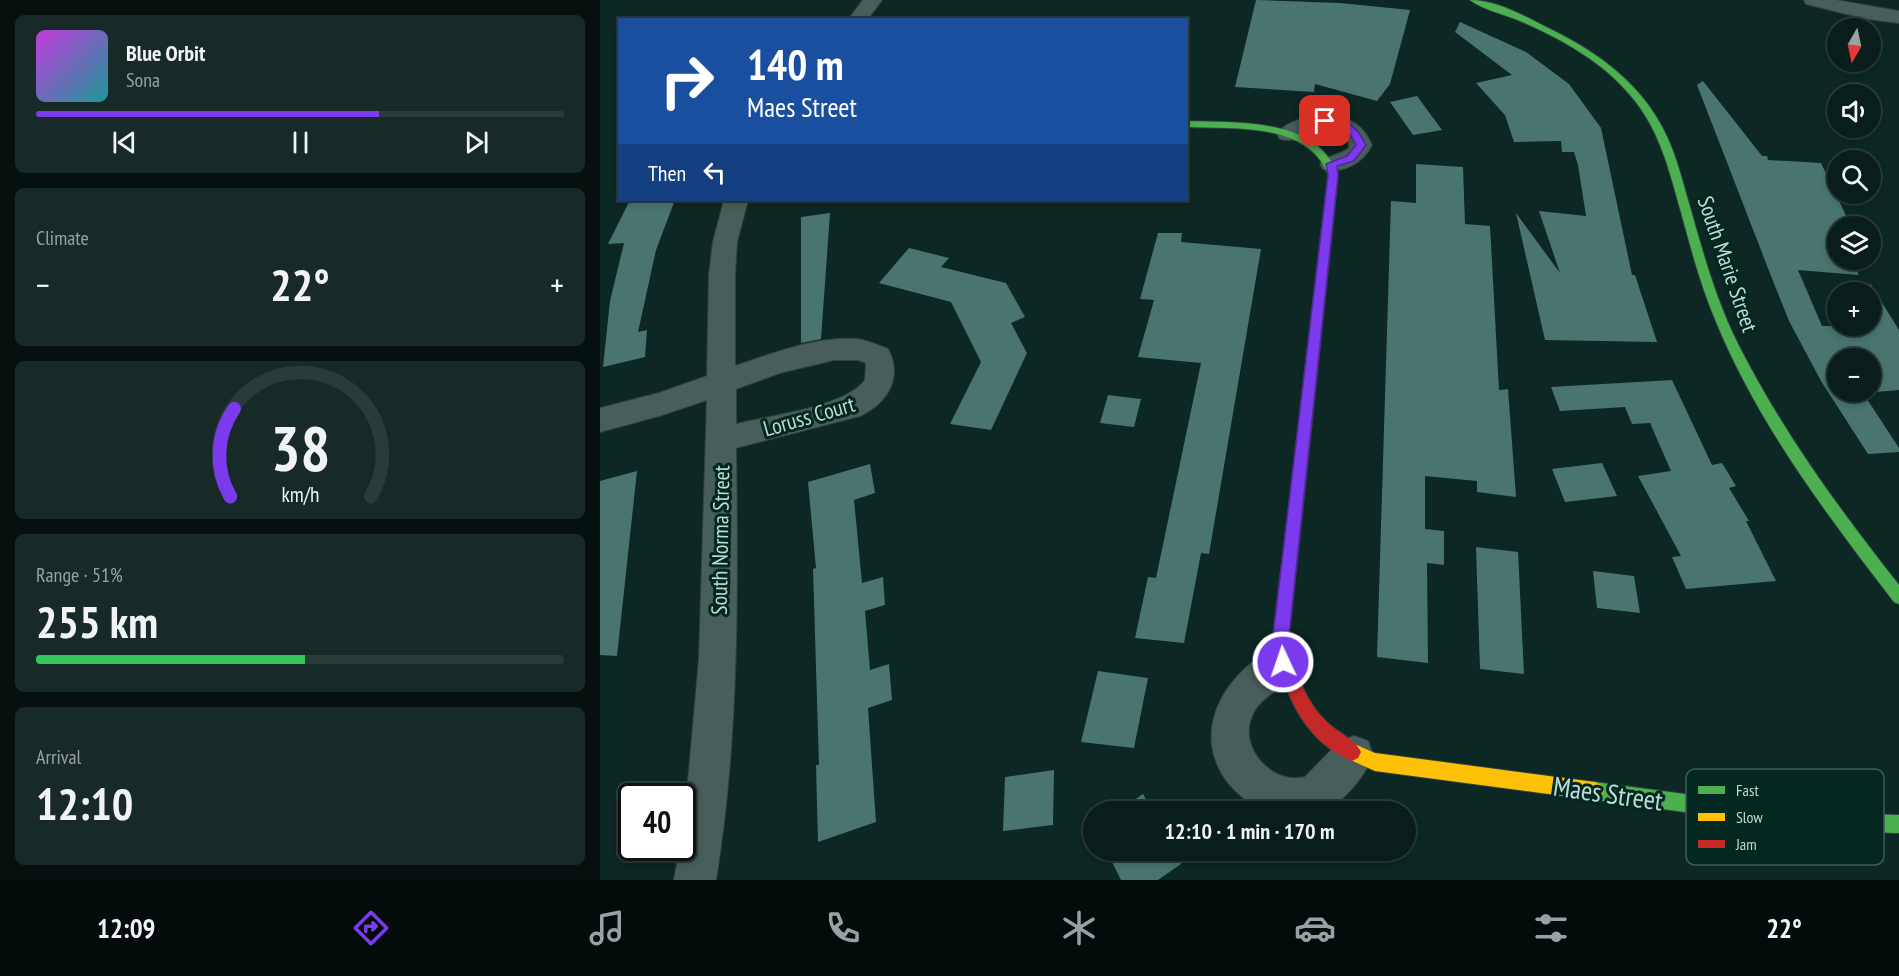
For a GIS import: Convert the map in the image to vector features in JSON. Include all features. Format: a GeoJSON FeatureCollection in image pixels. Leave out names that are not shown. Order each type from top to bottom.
{"type":"FeatureCollection","features":[{"type":"Feature","properties":{"kind":"street"},"geometry":{"type":"LineString","coordinates":[[859,18],[873,0]]}},
{"type":"Feature","properties":{"kind":"street","name":"South Marie Street"},"geometry":{"type":"LineString","coordinates":[[1474,0],[1515,14],[1568,39],[1622,80],[1644,105],[1666,144],[1709,286],[1729,337],[1755,390],[1792,453],[1841,524],[1899,597]]}},
{"type":"Feature","properties":{"kind":"street"},"geometry":{"type":"LineString","coordinates":[[1813,0],[1867,13],[1899,17]]}},
{"type":"Feature","properties":{"kind":"street"},"geometry":{"type":"LineString","coordinates":[[1188,124],[1288,134],[1317,147],[1326,154],[1331,164],[1350,159],[1359,151],[1361,145],[1354,130],[1341,123],[1325,121],[1307,123],[1288,134]]}},
{"type":"Feature","properties":{"kind":"street","name":"Maes Street"},"geometry":{"type":"LineString","coordinates":[[1331,164],[1333,175],[1281,636],[1283,662],[1300,703],[1312,722],[1341,747],[1354,755],[1375,762],[1686,803]]}},
{"type":"Feature","properties":{"kind":"street","name":"South Norma Street"},"geometry":{"type":"LineString","coordinates":[[695,880],[702,842],[713,746],[722,552],[722,274],[726,233],[736,201]]}},
{"type":"Feature","properties":{"kind":"street","name":"Loruss Court"},"geometry":{"type":"LineString","coordinates":[[721,382],[768,365],[839,348],[853,347],[871,351],[878,356],[882,367],[877,388],[856,405],[829,414],[721,440]]}},
{"type":"Feature","properties":{"kind":"street"},"geometry":{"type":"LineString","coordinates":[[600,420],[668,402],[721,382]]}},
{"type":"Feature","properties":{"kind":"street"},"geometry":{"type":"LineString","coordinates":[[1283,662],[1255,682],[1235,711],[1231,734],[1234,755],[1250,777],[1267,791],[1290,798],[1309,796],[1326,785],[1354,755]]}},
{"type":"Feature","properties":{"kind":"street","name":"Maes Street"},"geometry":{"type":"LineString","coordinates":[[1884,824],[1899,824]]}},
{"type":"Feature","properties":{"kind":"building"},"geometry":{"type":"Polygon","coordinates":[[[1256,0],[1340,3],[1410,10],[1390,84],[1377,101],[1315,84],[1314,92],[1235,87],[1256,0]]]}},
{"type":"Feature","properties":{"kind":"building"},"geometry":{"type":"Polygon","coordinates":[[[1460,22],[1526,52],[1569,84],[1601,128],[1632,275],[1635,275],[1657,342],[1545,340],[1516,213],[1560,273],[1539,211],[1586,216],[1578,165],[1574,152],[1562,152],[1561,141],[1514,142],[1505,115],[1476,83],[1512,75],[1455,32],[1460,22]]]}},
{"type":"Feature","properties":{"kind":"building"},"geometry":{"type":"Polygon","coordinates":[[[1703,81],[1762,156],[1767,156],[1768,160],[1821,163],[1827,176],[1827,204],[1841,204],[1846,216],[1827,216],[1827,270],[1857,270],[1859,275],[1798,270],[1822,326],[1827,326],[1827,336],[1881,336],[1881,301],[1899,330],[1899,390],[1881,392],[1881,348],[1827,348],[1827,390],[1789,321],[1697,85],[1703,81]]]}},
{"type":"Feature","properties":{"kind":"building"},"geometry":{"type":"Polygon","coordinates":[[[1417,96],[1442,130],[1413,135],[1390,102],[1417,96]]]}},
{"type":"Feature","properties":{"kind":"building"},"geometry":{"type":"Polygon","coordinates":[[[1416,164],[1463,167],[1465,224],[1490,226],[1499,390],[1508,389],[1516,497],[1477,492],[1477,481],[1425,476],[1425,529],[1444,531],[1444,565],[1427,563],[1428,663],[1377,657],[1391,201],[1416,203],[1416,164]]]}},
{"type":"Feature","properties":{"kind":"building"},"geometry":{"type":"Polygon","coordinates":[[[630,201],[675,201],[656,250],[638,332],[647,330],[645,357],[603,367],[610,301],[624,243],[608,244],[630,201]]]}},
{"type":"Feature","properties":{"kind":"building"},"geometry":{"type":"Polygon","coordinates":[[[830,213],[821,339],[801,343],[801,217],[830,213]]]}},
{"type":"Feature","properties":{"kind":"building"},"geometry":{"type":"Polygon","coordinates":[[[1158,233],[1182,233],[1181,242],[1261,249],[1209,554],[1201,553],[1184,643],[1135,638],[1148,577],[1156,578],[1201,363],[1138,357],[1154,300],[1140,299],[1158,233]]]}},
{"type":"Feature","properties":{"kind":"building"},"geometry":{"type":"Polygon","coordinates":[[[909,248],[949,258],[941,267],[1006,283],[1025,317],[1011,323],[1027,353],[991,430],[950,424],[981,362],[951,302],[879,283],[909,248]]]}},
{"type":"Feature","properties":{"kind":"building"},"geometry":{"type":"Polygon","coordinates":[[[1672,380],[1712,465],[1722,463],[1736,486],[1729,488],[1749,521],[1746,521],[1776,581],[1686,589],[1672,557],[1681,556],[1638,476],[1671,471],[1650,423],[1632,424],[1625,407],[1560,411],[1551,387],[1672,380]]]}},
{"type":"Feature","properties":{"kind":"building"},"geometry":{"type":"Polygon","coordinates":[[[1108,395],[1141,399],[1134,427],[1100,423],[1108,395]]]}},
{"type":"Feature","properties":{"kind":"building"},"geometry":{"type":"Polygon","coordinates":[[[1835,402],[1869,402],[1899,448],[1899,452],[1868,454],[1835,402]]]}},
{"type":"Feature","properties":{"kind":"building"},"geometry":{"type":"Polygon","coordinates":[[[1602,463],[1617,496],[1565,502],[1552,469],[1602,463]]]}},
{"type":"Feature","properties":{"kind":"building"},"geometry":{"type":"Polygon","coordinates":[[[870,464],[875,493],[854,500],[862,583],[883,577],[885,605],[865,611],[870,670],[889,664],[892,700],[868,708],[876,822],[818,842],[816,765],[819,765],[813,569],[816,568],[808,482],[870,464]]]}},
{"type":"Feature","properties":{"kind":"building"},"geometry":{"type":"Polygon","coordinates":[[[637,471],[617,656],[600,655],[600,481],[637,471]]]}},
{"type":"Feature","properties":{"kind":"building"},"geometry":{"type":"Polygon","coordinates":[[[1476,547],[1518,552],[1524,674],[1480,669],[1476,547]]]}},
{"type":"Feature","properties":{"kind":"building"},"geometry":{"type":"Polygon","coordinates":[[[1593,571],[1634,576],[1640,613],[1597,608],[1593,571]]]}},
{"type":"Feature","properties":{"kind":"building"},"geometry":{"type":"Polygon","coordinates":[[[1098,671],[1148,678],[1134,748],[1081,742],[1098,671]]]}},
{"type":"Feature","properties":{"kind":"building"},"geometry":{"type":"Polygon","coordinates":[[[1054,770],[1053,825],[1003,831],[1005,777],[1054,770]]]}},
{"type":"Feature","properties":{"kind":"building"},"geometry":{"type":"Polygon","coordinates":[[[1143,794],[1147,801],[1133,801],[1143,794]]]}},
{"type":"Feature","properties":{"kind":"building"},"geometry":{"type":"Polygon","coordinates":[[[1112,861],[1180,861],[1181,864],[1158,880],[1121,880],[1112,861]]]}},
{"type":"Feature","properties":{"kind":"traffic: fast"},"geometry":{"type":"LineString","coordinates":[[1474,0],[1532,23],[1587,53],[1612,71],[1634,93],[1652,118],[1667,146],[1715,304],[1747,374],[1807,473],[1899,597]]}},
{"type":"Feature","properties":{"kind":"traffic: fast"},"geometry":{"type":"LineString","coordinates":[[1188,124],[1240,126],[1281,132],[1300,138],[1315,147],[1326,158],[1333,175],[1298,488]]}},
{"type":"Feature","properties":{"kind":"traffic: fast"},"geometry":{"type":"LineString","coordinates":[[1595,791],[1686,803]]}},
{"type":"Feature","properties":{"kind":"traffic: fast"},"geometry":{"type":"LineString","coordinates":[[1884,824],[1899,824]]}},
{"type":"Feature","properties":{"kind":"traffic: slow"},"geometry":{"type":"LineString","coordinates":[[1352,752],[1375,762],[1595,791]]}},
{"type":"Feature","properties":{"kind":"traffic: jam"},"geometry":{"type":"LineString","coordinates":[[1298,488],[1281,636],[1284,655],[1294,689],[1311,717],[1322,730],[1352,752]]}},
{"type":"Feature","properties":{"kind":"route"},"geometry":{"type":"LineString","coordinates":[[1283,662],[1281,636],[1333,175],[1331,164],[1350,159],[1359,151],[1361,145],[1354,130],[1341,123],[1325,121]]}}]}
